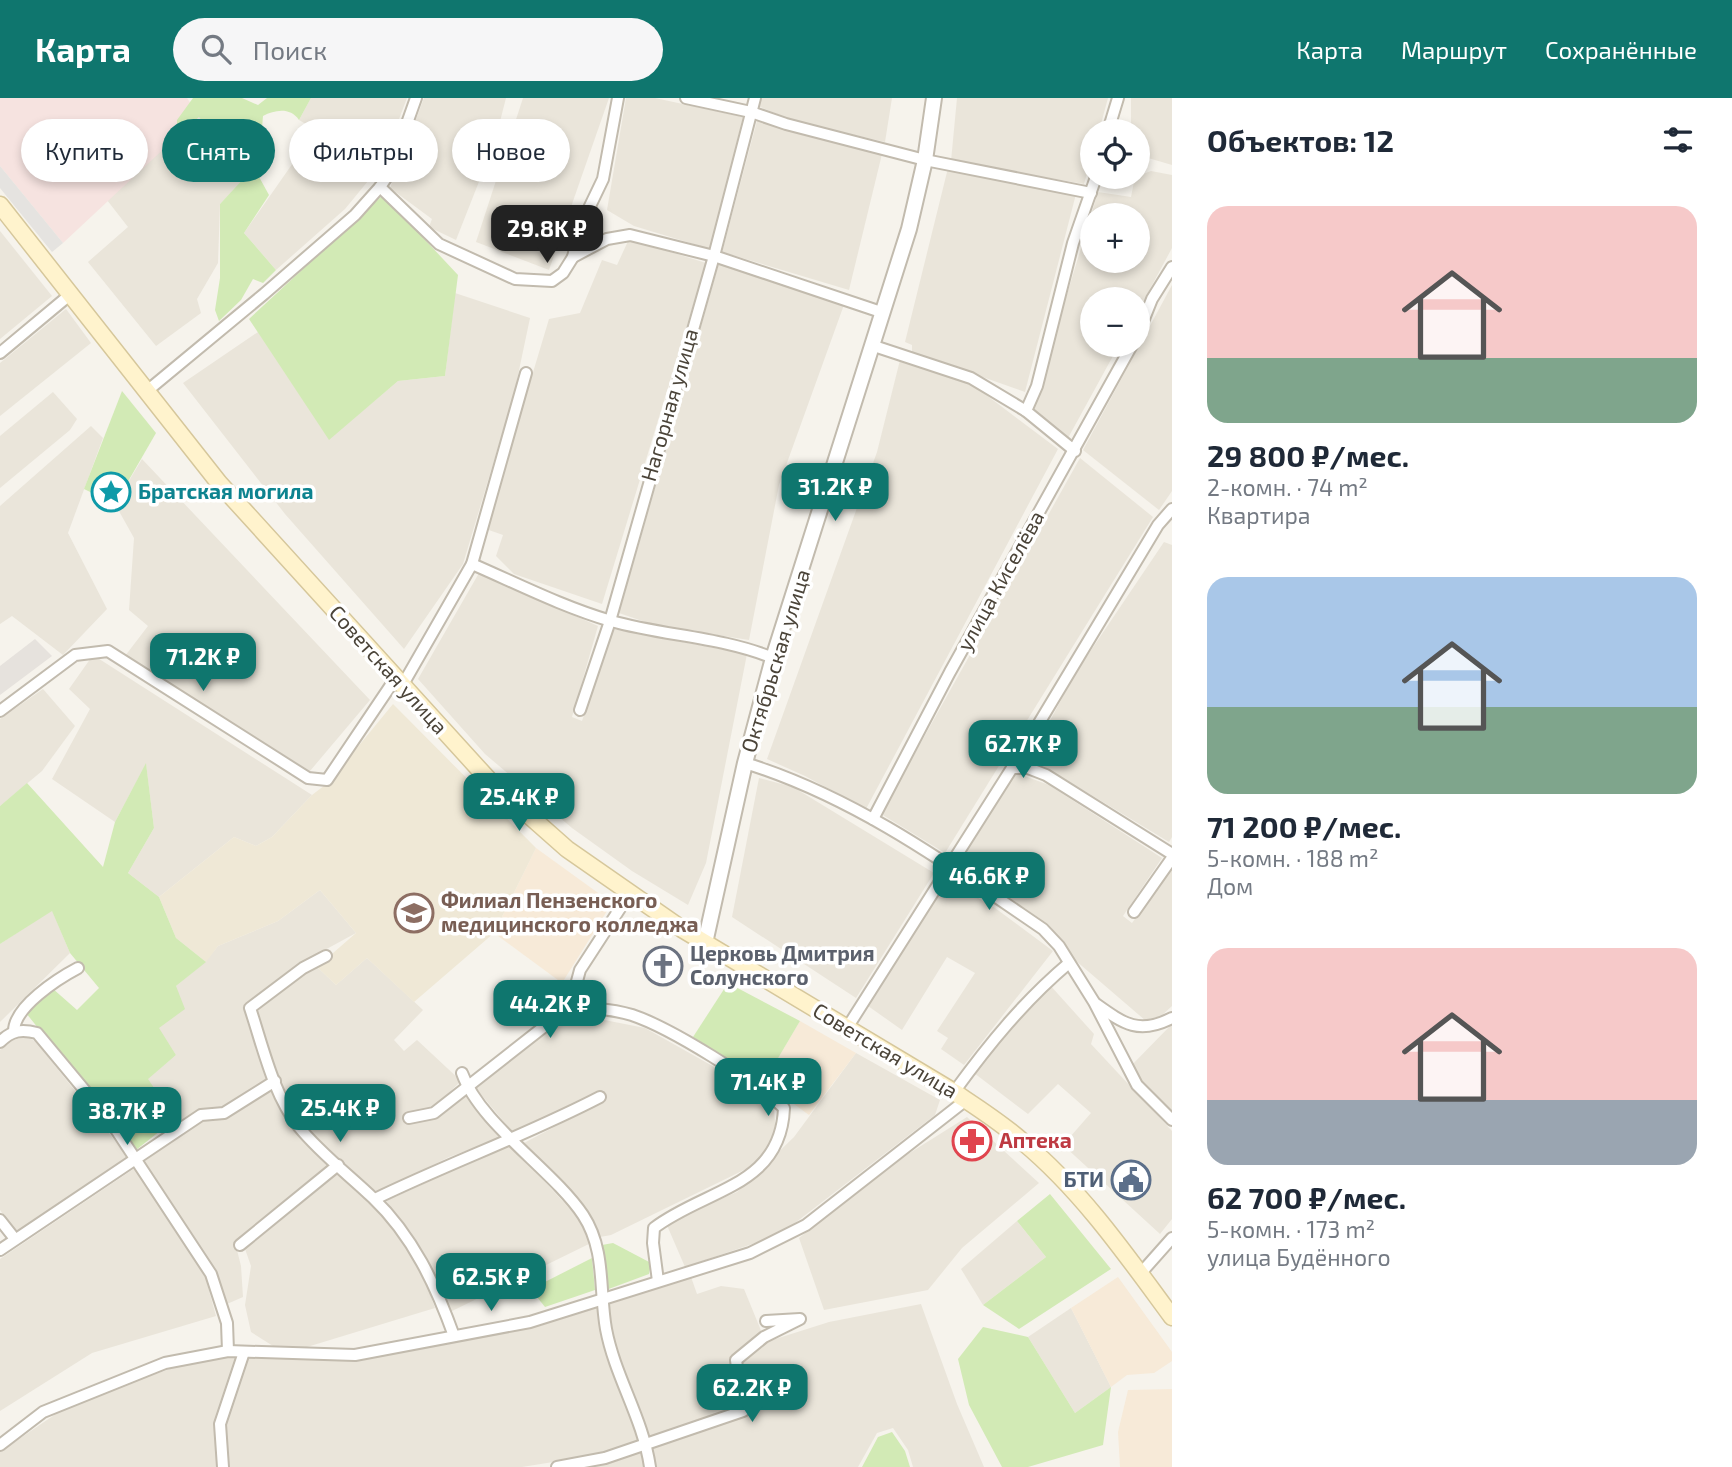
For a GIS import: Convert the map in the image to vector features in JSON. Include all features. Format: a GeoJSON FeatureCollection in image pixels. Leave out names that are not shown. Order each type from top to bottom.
{"type":"FeatureCollection","features":[{"type":"Feature","properties":{"kind":"main road","name":"Советская улица"},"geometry":{"type":"LineString","coordinates":[[0,205],[72,293],[219,483],[488,779],[548,834],[630,893],[705,943],[960,1096],[1025,1143],[1069,1186],[1172,1317]]}},
{"type":"Feature","properties":{"kind":"street"},"geometry":{"type":"LineString","coordinates":[[147,391],[355,215],[388,174],[416,98]]}},
{"type":"Feature","properties":{"kind":"street"},"geometry":{"type":"LineString","coordinates":[[380,187],[439,244],[515,279],[552,281],[563,273],[573,257],[580,227],[603,178],[618,98]]}},
{"type":"Feature","properties":{"kind":"street"},"geometry":{"type":"LineString","coordinates":[[686,98],[751,112],[786,124],[925,160],[1091,193]]}},
{"type":"Feature","properties":{"kind":"street","name":"Нагорная улица"},"geometry":{"type":"LineString","coordinates":[[580,710],[610,621],[755,98]]}},
{"type":"Feature","properties":{"kind":"street","name":"Октябрьская улица"},"geometry":{"type":"LineString","coordinates":[[705,943],[745,763],[773,658],[909,229],[925,160],[934,98]]}},
{"type":"Feature","properties":{"kind":"street"},"geometry":{"type":"LineString","coordinates":[[1112,119],[1118,98]]}},
{"type":"Feature","properties":{"kind":"street"},"geometry":{"type":"LineString","coordinates":[[1026,411],[1037,386],[1073,243],[1092,189]]}},
{"type":"Feature","properties":{"kind":"street"},"geometry":{"type":"LineString","coordinates":[[573,257],[607,239],[630,235],[713,256],[881,312]]}},
{"type":"Feature","properties":{"kind":"street"},"geometry":{"type":"LineString","coordinates":[[1150,304],[1172,267]]}},
{"type":"Feature","properties":{"kind":"street"},"geometry":{"type":"LineString","coordinates":[[0,353],[72,293]]}},
{"type":"Feature","properties":{"kind":"street"},"geometry":{"type":"LineString","coordinates":[[871,345],[971,378],[1026,411],[1075,451]]}},
{"type":"Feature","properties":{"kind":"street","name":"улица Киселёва"},"geometry":{"type":"LineString","coordinates":[[873,819],[950,672],[1126,357]]}},
{"type":"Feature","properties":{"kind":"street"},"geometry":{"type":"LineString","coordinates":[[0,710],[75,655],[108,651],[309,778],[327,780],[399,683],[472,564],[526,373]]}},
{"type":"Feature","properties":{"kind":"street"},"geometry":{"type":"LineString","coordinates":[[846,1028],[1012,768],[1158,525],[1172,509]]}},
{"type":"Feature","properties":{"kind":"street"},"geometry":{"type":"LineString","coordinates":[[472,564],[610,621],[673,636],[745,646],[773,658]]}},
{"type":"Feature","properties":{"kind":"street"},"geometry":{"type":"LineString","coordinates":[[745,763],[794,778],[873,819],[1043,929],[1094,1002],[1137,1085],[1172,1120]]}},
{"type":"Feature","properties":{"kind":"street"},"geometry":{"type":"LineString","coordinates":[[1012,768],[1028,768],[1046,775],[1172,856],[1134,912]]}},
{"type":"Feature","properties":{"kind":"street"},"geometry":{"type":"LineString","coordinates":[[409,1118],[434,1114],[555,1018],[573,996],[580,970],[630,893]]}},
{"type":"Feature","properties":{"kind":"street"},"geometry":{"type":"LineString","coordinates":[[326,956],[303,968],[250,1008],[275,1081],[299,1127],[375,1199],[405,1235],[423,1263],[454,1336]]}},
{"type":"Feature","properties":{"kind":"street"},"geometry":{"type":"LineString","coordinates":[[0,1445],[43,1412],[165,1363],[228,1351],[355,1355],[530,1322],[750,1253],[806,1224],[960,1096],[999,1032],[1038,989],[1069,963]]}},
{"type":"Feature","properties":{"kind":"street"},"geometry":{"type":"LineString","coordinates":[[14,1032],[14,1025],[33,1000],[57,979],[78,968]]}},
{"type":"Feature","properties":{"kind":"street"},"geometry":{"type":"LineString","coordinates":[[1094,1002],[1116,1018],[1139,1028],[1154,1027],[1172,1018]]}},
{"type":"Feature","properties":{"kind":"street"},"geometry":{"type":"LineString","coordinates":[[563,1008],[601,1007],[634,1016],[765,1090],[784,1108],[783,1129],[773,1154],[727,1191],[668,1217],[654,1228],[653,1243],[658,1281]]}},
{"type":"Feature","properties":{"kind":"street"},"geometry":{"type":"LineString","coordinates":[[0,1042],[14,1032],[37,1033],[111,1122],[211,1274],[227,1323],[228,1351]]}},
{"type":"Feature","properties":{"kind":"street"},"geometry":{"type":"LineString","coordinates":[[462,1073],[467,1086],[512,1139],[582,1213],[597,1241],[606,1330],[646,1443],[650,1467]]}},
{"type":"Feature","properties":{"kind":"street"},"geometry":{"type":"LineString","coordinates":[[0,1250],[201,1115],[224,1113],[275,1081]]}},
{"type":"Feature","properties":{"kind":"street"},"geometry":{"type":"LineString","coordinates":[[375,1199],[449,1163],[512,1139],[600,1097]]}},
{"type":"Feature","properties":{"kind":"street"},"geometry":{"type":"LineString","coordinates":[[240,1245],[338,1165]]}},
{"type":"Feature","properties":{"kind":"street"},"geometry":{"type":"LineString","coordinates":[[0,1220],[15,1240]]}},
{"type":"Feature","properties":{"kind":"street"},"geometry":{"type":"LineString","coordinates":[[1140,1274],[1172,1238]]}},
{"type":"Feature","properties":{"kind":"street"},"geometry":{"type":"LineString","coordinates":[[557,1467],[605,1458],[743,1410],[736,1360],[764,1337],[800,1319],[766,1321]]}},
{"type":"Feature","properties":{"kind":"street"},"geometry":{"type":"LineString","coordinates":[[223,1467],[220,1424],[244,1352]]}},
{"type":"Feature","properties":{"kind":"shaded area"},"geometry":{"type":"Polygon","coordinates":[[[0,98],[187,98],[199,116],[196,119],[162,119],[162,151],[148,164],[148,119],[21,119],[21,182],[128,182],[63,243],[0,166],[0,98]]]}},
{"type":"Feature","properties":{"kind":"shaded area"},"geometry":{"type":"Polygon","coordinates":[[[311,98],[407,98],[399,119],[300,119],[311,98]]]}},
{"type":"Feature","properties":{"kind":"shaded area"},"geometry":{"type":"Polygon","coordinates":[[[424,98],[506,98],[501,119],[452,119],[452,182],[479,182],[456,240],[429,227],[432,219],[390,188],[392,182],[438,182],[438,119],[416,119],[424,98]]]}},
{"type":"Feature","properties":{"kind":"shaded area"},"geometry":{"type":"Polygon","coordinates":[[[523,98],[609,98],[549,270],[476,242],[496,182],[570,182],[570,119],[516,119],[523,98]]]}},
{"type":"Feature","properties":{"kind":"shaded area"},"geometry":{"type":"Polygon","coordinates":[[[626,98],[655,98],[743,117],[710,249],[634,226],[607,210],[626,98]]]}},
{"type":"Feature","properties":{"kind":"shaded area"},"geometry":{"type":"Polygon","coordinates":[[[760,98],[892,98],[885,142],[794,121],[758,106],[760,98]]]}},
{"type":"Feature","properties":{"kind":"shaded area"},"geometry":{"type":"Polygon","coordinates":[[[957,98],[1108,98],[1102,119],[1080,119],[1080,183],[951,161],[957,98]]]}},
{"type":"Feature","properties":{"kind":"shaded area"},"geometry":{"type":"Polygon","coordinates":[[[1131,98],[1172,98],[1172,165],[1150,159],[1150,119],[1131,119],[1131,98]]]}},
{"type":"Feature","properties":{"kind":"shaded area"},"geometry":{"type":"Polygon","coordinates":[[[757,121],[882,154],[849,290],[722,252],[757,121]]]}},
{"type":"Feature","properties":{"kind":"shaded area"},"geometry":{"type":"Polygon","coordinates":[[[162,150],[162,182],[241,182],[220,204],[218,263],[197,299],[201,313],[156,346],[88,262],[128,227],[107,200],[127,182],[148,182],[148,163],[162,150]]]}},
{"type":"Feature","properties":{"kind":"shaded area"},"geometry":{"type":"Polygon","coordinates":[[[0,166],[63,243],[52,252],[0,188],[0,166]]]}},
{"type":"Feature","properties":{"kind":"shaded area"},"geometry":{"type":"Polygon","coordinates":[[[948,168],[1076,194],[1025,392],[912,352],[912,345],[905,342],[948,168]]]}},
{"type":"Feature","properties":{"kind":"shaded area"},"geometry":{"type":"Polygon","coordinates":[[[289,169],[289,182],[367,182],[345,209],[276,270],[244,233],[289,169]]]}},
{"type":"Feature","properties":{"kind":"shaded area"},"geometry":{"type":"Polygon","coordinates":[[[1150,171],[1172,175],[1172,248],[1150,289],[1080,287],[1080,357],[1112,357],[1068,438],[1032,410],[1080,251],[1080,273],[1150,273],[1150,203],[1095,203],[1098,192],[1131,197],[1133,189],[1150,189],[1150,171]]]}},
{"type":"Feature","properties":{"kind":"shaded area"},"geometry":{"type":"Polygon","coordinates":[[[0,231],[52,296],[0,339],[0,231]]]}},
{"type":"Feature","properties":{"kind":"shaded area"},"geometry":{"type":"Polygon","coordinates":[[[629,239],[706,263],[602,604],[514,574],[496,556],[503,535],[486,529],[549,319],[580,313],[602,260],[617,265],[629,239]]]}},
{"type":"Feature","properties":{"kind":"shaded area"},"geometry":{"type":"Polygon","coordinates":[[[719,263],[845,302],[779,485],[749,640],[654,625],[619,613],[719,263]]]}},
{"type":"Feature","properties":{"kind":"shaded area"},"geometry":{"type":"Polygon","coordinates":[[[1172,285],[1172,491],[1159,510],[1083,450],[1133,357],[1150,357],[1150,326],[1172,285]]]}},
{"type":"Feature","properties":{"kind":"shaded area"},"geometry":{"type":"Polygon","coordinates":[[[455,293],[530,318],[514,394],[463,564],[404,649],[285,514],[183,383],[258,332],[329,439],[398,381],[445,376],[455,293]]]}},
{"type":"Feature","properties":{"kind":"shaded area"},"geometry":{"type":"Polygon","coordinates":[[[66,309],[91,343],[0,416],[0,363],[66,309]]]}},
{"type":"Feature","properties":{"kind":"shaded area"},"geometry":{"type":"Polygon","coordinates":[[[900,360],[969,382],[1058,449],[866,809],[767,759],[877,452],[900,360]]]}},
{"type":"Feature","properties":{"kind":"shaded area"},"geometry":{"type":"Polygon","coordinates":[[[53,392],[77,419],[70,430],[0,488],[0,436],[53,392]]]}},
{"type":"Feature","properties":{"kind":"shaded area"},"geometry":{"type":"Polygon","coordinates":[[[91,426],[103,438],[68,533],[107,609],[63,655],[12,616],[0,624],[0,506],[91,426]]]}},
{"type":"Feature","properties":{"kind":"shaded area"},"geometry":{"type":"Polygon","coordinates":[[[1080,458],[1153,517],[945,853],[881,814],[1080,458]]]}},
{"type":"Feature","properties":{"kind":"shaded area"},"geometry":{"type":"Polygon","coordinates":[[[142,459],[370,700],[310,771],[125,656],[148,626],[129,610],[134,538],[115,504],[142,459]]]}},
{"type":"Feature","properties":{"kind":"shaded area"},"geometry":{"type":"Polygon","coordinates":[[[1164,542],[1172,545],[1172,837],[1169,842],[1030,758],[1075,674],[1164,542]]]}},
{"type":"Feature","properties":{"kind":"shaded area"},"geometry":{"type":"Polygon","coordinates":[[[479,573],[598,626],[572,717],[582,721],[613,629],[747,654],[706,863],[688,905],[632,871],[572,828],[485,754],[418,679],[479,573]]]}},
{"type":"Feature","properties":{"kind":"shaded area"},"geometry":{"type":"Polygon","coordinates":[[[35,639],[52,656],[0,695],[0,666],[35,639]]]}},
{"type":"Feature","properties":{"kind":"shaded area"},"geometry":{"type":"Polygon","coordinates":[[[93,655],[312,795],[272,837],[256,846],[234,837],[159,897],[128,873],[154,828],[146,764],[115,822],[52,779],[90,709],[69,689],[93,655]]]}},
{"type":"Feature","properties":{"kind":"shaded area"},"geometry":{"type":"Polygon","coordinates":[[[43,689],[75,726],[42,771],[0,806],[0,719],[43,689]]]}},
{"type":"Feature","properties":{"kind":"shaded area"},"geometry":{"type":"Polygon","coordinates":[[[393,704],[536,848],[494,933],[414,1002],[367,958],[336,985],[317,967],[356,933],[320,890],[278,921],[218,946],[206,962],[176,938],[159,897],[234,837],[256,846],[272,837],[312,795],[329,782],[393,704]]]}},
{"type":"Feature","properties":{"kind":"shaded area"},"geometry":{"type":"Polygon","coordinates":[[[1016,773],[1049,785],[1162,858],[1123,916],[1132,923],[1172,868],[1172,1006],[1158,1019],[1146,1021],[1068,954],[1066,945],[1048,924],[958,863],[1016,773]]]}},
{"type":"Feature","properties":{"kind":"shaded area"},"geometry":{"type":"Polygon","coordinates":[[[759,778],[793,787],[934,873],[856,998],[732,917],[759,778]]]}},
{"type":"Feature","properties":{"kind":"shaded area"},"geometry":{"type":"Polygon","coordinates":[[[536,848],[612,903],[562,983],[494,933],[536,848]]]}},
{"type":"Feature","properties":{"kind":"shaded area"},"geometry":{"type":"Polygon","coordinates":[[[946,879],[995,908],[1053,951],[964,1065],[941,1049],[948,1038],[937,1031],[975,973],[947,957],[902,1030],[868,1006],[946,879]]]}},
{"type":"Feature","properties":{"kind":"shaded area"},"geometry":{"type":"Polygon","coordinates":[[[320,890],[356,933],[299,964],[245,1006],[268,1078],[223,1108],[197,1110],[177,1123],[147,1079],[176,1055],[158,1028],[176,986],[205,962],[218,946],[278,921],[320,890]]]}},
{"type":"Feature","properties":{"kind":"shaded area"},"geometry":{"type":"Polygon","coordinates":[[[52,910],[70,953],[0,1022],[0,944],[52,910]]]}},
{"type":"Feature","properties":{"kind":"shaded area"},"geometry":{"type":"Polygon","coordinates":[[[367,958],[423,1010],[394,1040],[404,1051],[417,1040],[461,1081],[434,1107],[406,1114],[407,1123],[437,1117],[467,1094],[504,1137],[449,1157],[371,1196],[302,1125],[278,1081],[256,1012],[317,967],[336,985],[367,958]]]}},
{"type":"Feature","properties":{"kind":"shaded area"},"geometry":{"type":"Polygon","coordinates":[[[1049,984],[1094,1034],[1091,1044],[1172,1131],[1172,1219],[1160,1234],[1063,1145],[1091,1113],[1058,1084],[1028,1114],[974,1073],[1049,984]]]}},
{"type":"Feature","properties":{"kind":"shaded area"},"geometry":{"type":"Polygon","coordinates":[[[569,1013],[645,1028],[757,1091],[774,1110],[776,1134],[767,1153],[746,1169],[611,1235],[600,1237],[586,1210],[524,1143],[607,1099],[603,1090],[514,1134],[474,1086],[569,1013]]]}},
{"type":"Feature","properties":{"kind":"shaded area"},"geometry":{"type":"Polygon","coordinates":[[[800,1021],[856,1053],[809,1115],[764,1082],[800,1021]]]}},
{"type":"Feature","properties":{"kind":"shaded area"},"geometry":{"type":"Polygon","coordinates":[[[1172,1024],[1172,1115],[1129,1068],[1172,1024]]]}},
{"type":"Feature","properties":{"kind":"shaded area"},"geometry":{"type":"Polygon","coordinates":[[[26,1036],[36,1042],[128,1157],[16,1232],[0,1210],[0,1050],[14,1037],[26,1036]]]}},
{"type":"Feature","properties":{"kind":"shaded area"},"geometry":{"type":"Polygon","coordinates":[[[856,1053],[940,1100],[935,1115],[791,1226],[761,1241],[685,1267],[666,1223],[737,1192],[794,1137],[856,1053]]]}},
{"type":"Feature","properties":{"kind":"shaded area"},"geometry":{"type":"Polygon","coordinates":[[[271,1088],[331,1165],[235,1242],[241,1266],[243,1297],[227,1304],[215,1272],[142,1163],[202,1119],[271,1088]]]}},
{"type":"Feature","properties":{"kind":"shaded area"},"geometry":{"type":"Polygon","coordinates":[[[967,1117],[1039,1183],[962,1248],[928,1290],[824,1310],[799,1238],[889,1166],[967,1117]]]}},
{"type":"Feature","properties":{"kind":"shaded area"},"geometry":{"type":"Polygon","coordinates":[[[510,1144],[582,1222],[593,1242],[450,1312],[411,1232],[386,1201],[510,1144]]]}},
{"type":"Feature","properties":{"kind":"shaded area"},"geometry":{"type":"Polygon","coordinates":[[[135,1168],[205,1276],[216,1316],[92,1353],[0,1411],[0,1259],[135,1168]]]}},
{"type":"Feature","properties":{"kind":"shaded area"},"geometry":{"type":"Polygon","coordinates":[[[338,1172],[371,1202],[402,1238],[420,1265],[435,1308],[307,1347],[273,1346],[251,1332],[245,1305],[251,1266],[245,1249],[338,1172]]]}},
{"type":"Feature","properties":{"kind":"shaded area"},"geometry":{"type":"Polygon","coordinates":[[[1017,1221],[1046,1257],[983,1305],[961,1269],[1017,1221]]]}},
{"type":"Feature","properties":{"kind":"shaded area"},"geometry":{"type":"Polygon","coordinates":[[[691,1277],[697,1294],[721,1286],[744,1289],[762,1333],[733,1357],[739,1408],[648,1437],[610,1330],[608,1301],[691,1277]]]}},
{"type":"Feature","properties":{"kind":"shaded area"},"geometry":{"type":"Polygon","coordinates":[[[1118,1277],[1172,1352],[1172,1361],[1154,1373],[1127,1375],[1111,1387],[1071,1308],[1118,1277]]]}},
{"type":"Feature","properties":{"kind":"shaded area"},"geometry":{"type":"Polygon","coordinates":[[[921,1304],[957,1404],[984,1467],[913,1467],[908,1450],[893,1428],[877,1433],[858,1467],[655,1467],[651,1449],[748,1413],[742,1364],[766,1342],[829,1322],[921,1304]]]}},
{"type":"Feature","properties":{"kind":"shaded area"},"geometry":{"type":"Polygon","coordinates":[[[599,1305],[641,1439],[603,1454],[522,1467],[229,1467],[226,1423],[246,1357],[354,1361],[543,1325],[599,1305]]]}},
{"type":"Feature","properties":{"kind":"shaded area"},"geometry":{"type":"Polygon","coordinates":[[[1071,1308],[1111,1387],[1075,1413],[1028,1337],[1071,1308]]]}},
{"type":"Feature","properties":{"kind":"shaded area"},"geometry":{"type":"Polygon","coordinates":[[[237,1355],[216,1424],[218,1467],[0,1467],[0,1452],[69,1405],[178,1366],[237,1355]]]}},
{"type":"Feature","properties":{"kind":"shaded area"},"geometry":{"type":"Polygon","coordinates":[[[1172,1389],[1172,1467],[1120,1467],[1118,1432],[1128,1390],[1172,1389]]]}},
{"type":"Feature","properties":{"kind":"shaded area"},"geometry":{"type":"Polygon","coordinates":[[[643,1452],[644,1467],[579,1467],[606,1461],[643,1452]]]}},
{"type":"Feature","properties":{"kind":"green space"},"geometry":{"type":"Polygon","coordinates":[[[193,98],[242,98],[258,105],[267,98],[311,98],[300,119],[282,111],[272,112],[263,116],[263,119],[178,119],[193,98]]]}},
{"type":"Feature","properties":{"kind":"green space"},"geometry":{"type":"Polygon","coordinates":[[[240,182],[262,182],[269,195],[244,233],[276,270],[263,283],[253,279],[241,300],[219,321],[215,310],[220,278],[220,204],[240,182]]]}},
{"type":"Feature","properties":{"kind":"green space"},"geometry":{"type":"Polygon","coordinates":[[[383,195],[458,275],[445,376],[398,381],[329,440],[249,319],[383,195]]]}},
{"type":"Feature","properties":{"kind":"green space"},"geometry":{"type":"Polygon","coordinates":[[[122,391],[156,433],[115,504],[84,489],[122,391]]]}},
{"type":"Feature","properties":{"kind":"green space"},"geometry":{"type":"Polygon","coordinates":[[[146,763],[154,828],[128,873],[159,897],[176,938],[206,962],[176,986],[185,1009],[159,1028],[176,1055],[148,1079],[175,1119],[136,1150],[26,1013],[52,988],[77,1010],[99,988],[70,953],[52,911],[0,944],[0,806],[27,783],[103,867],[115,822],[146,763]]]}},
{"type":"Feature","properties":{"kind":"green space"},"geometry":{"type":"Polygon","coordinates":[[[728,983],[800,1021],[764,1082],[693,1037],[728,983]]]}},
{"type":"Feature","properties":{"kind":"green space"},"geometry":{"type":"Polygon","coordinates":[[[1050,1194],[1111,1269],[1019,1329],[983,1305],[1046,1257],[1017,1221],[1050,1194]]]}},
{"type":"Feature","properties":{"kind":"green space"},"geometry":{"type":"Polygon","coordinates":[[[613,1243],[651,1263],[649,1274],[606,1290],[602,1245],[613,1243]]]}},
{"type":"Feature","properties":{"kind":"green space"},"geometry":{"type":"Polygon","coordinates":[[[592,1258],[595,1290],[545,1307],[537,1297],[539,1285],[592,1258]]]}},
{"type":"Feature","properties":{"kind":"green space"},"geometry":{"type":"Polygon","coordinates":[[[983,1327],[1028,1337],[1075,1413],[1111,1387],[1103,1445],[1028,1467],[1002,1467],[969,1405],[958,1359],[983,1327]]]}},
{"type":"Feature","properties":{"kind":"green space"},"geometry":{"type":"Polygon","coordinates":[[[892,1432],[905,1451],[910,1467],[862,1467],[878,1437],[892,1432]]]}},
{"type":"Feature","properties":{"kind":"place","name":"Братская могила"},"geometry":{"type":"Point","coordinates":[111,492]}},
{"type":"Feature","properties":{"kind":"place","name":"Филиал Пензенского медицинского колледжа"},"geometry":{"type":"Point","coordinates":[414,913]}},
{"type":"Feature","properties":{"kind":"place","name":"Церковь Дмитрия Солунского"},"geometry":{"type":"Point","coordinates":[663,966]}},
{"type":"Feature","properties":{"kind":"place","name":"Аптека"},"geometry":{"type":"Point","coordinates":[972,1141]}},
{"type":"Feature","properties":{"kind":"place","name":"БТИ"},"geometry":{"type":"Point","coordinates":[1131,1180]}}]}
